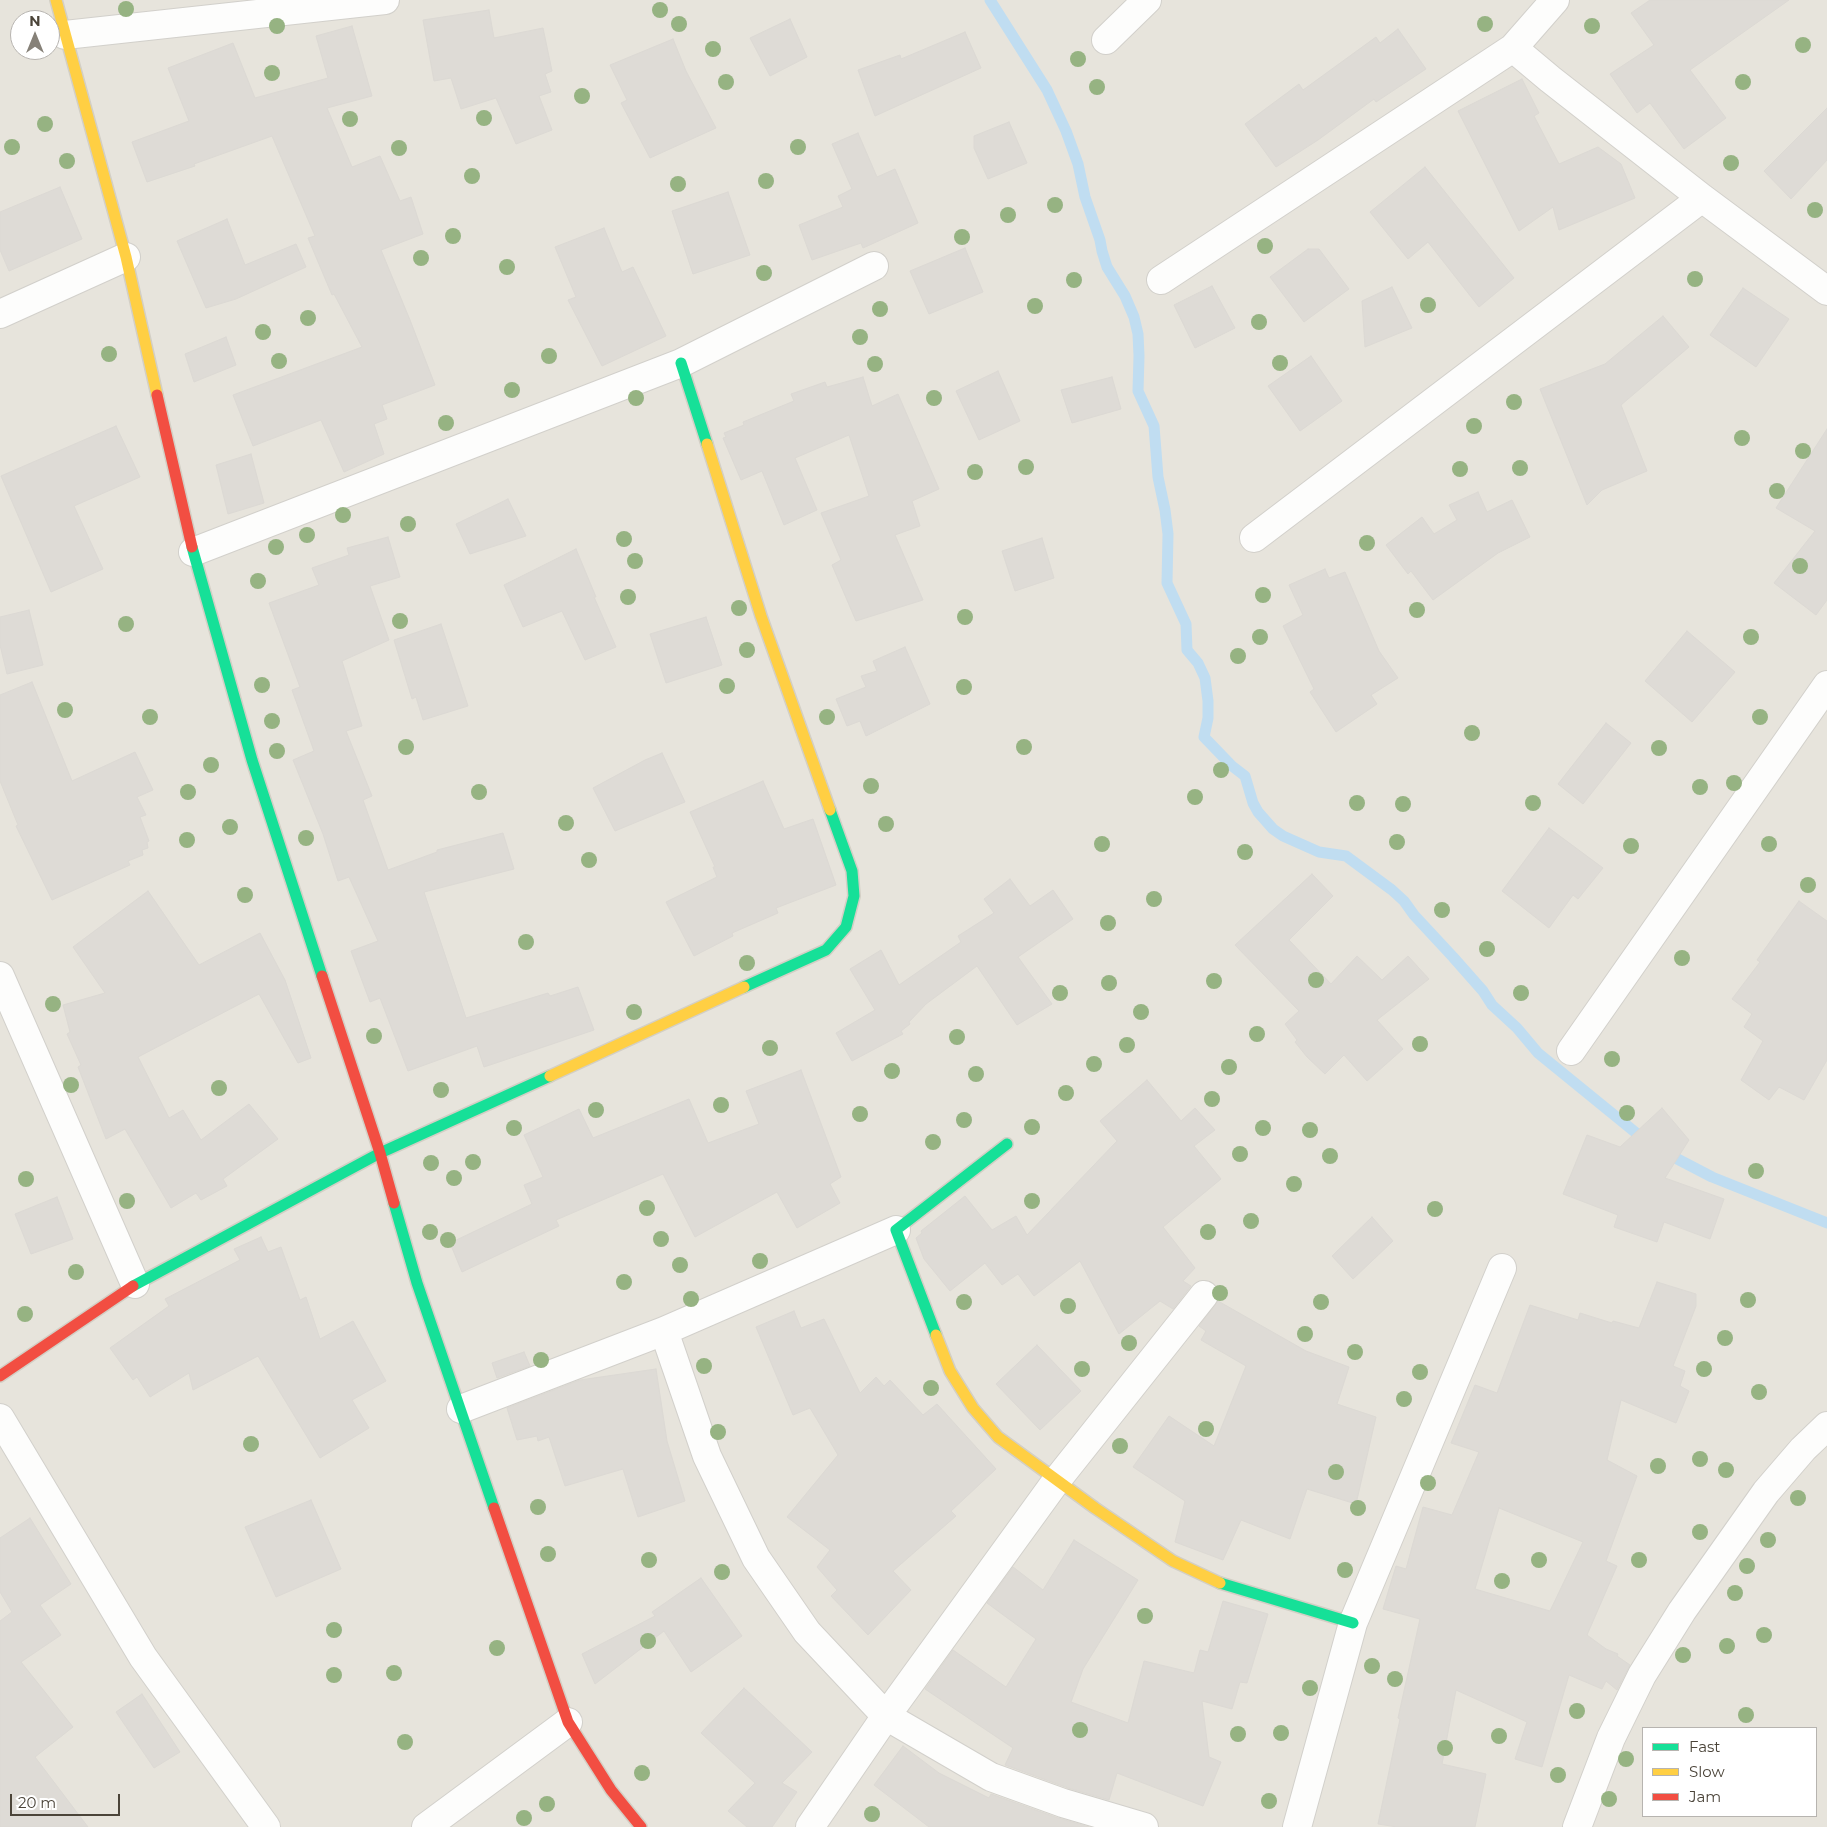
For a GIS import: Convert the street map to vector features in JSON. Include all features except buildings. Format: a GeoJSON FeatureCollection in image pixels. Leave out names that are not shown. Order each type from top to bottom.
{"type":"FeatureCollection","features":[{"type":"Feature","properties":{"kind":"street"},"geometry":{"type":"LineString","coordinates":[[56,0],[126,257],[193,552],[252,760],[380,1152],[418,1283],[568,1722],[611,1790],[641,1827]]}},
{"type":"Feature","properties":{"kind":"street"},"geometry":{"type":"LineString","coordinates":[[65,35],[386,0]]}},
{"type":"Feature","properties":{"kind":"street"},"geometry":{"type":"LineString","coordinates":[[1106,40],[1147,0]]}},
{"type":"Feature","properties":{"kind":"street"},"geometry":{"type":"LineString","coordinates":[[1161,280],[1513,48],[1555,0]]}},
{"type":"Feature","properties":{"kind":"street"},"geometry":{"type":"LineString","coordinates":[[1513,48],[1702,198],[1827,291]]}},
{"type":"Feature","properties":{"kind":"street"},"geometry":{"type":"LineString","coordinates":[[1254,538],[1702,198]]}},
{"type":"Feature","properties":{"kind":"street"},"geometry":{"type":"LineString","coordinates":[[0,314],[126,257]]}},
{"type":"Feature","properties":{"kind":"street"},"geometry":{"type":"LineString","coordinates":[[193,552],[681,364],[874,266]]}},
{"type":"Feature","properties":{"kind":"street"},"geometry":{"type":"LineString","coordinates":[[0,1376],[135,1284],[380,1152],[826,950],[846,927],[854,896],[852,871],[761,616],[681,364]]}},
{"type":"Feature","properties":{"kind":"street"},"geometry":{"type":"LineString","coordinates":[[1571,1051],[1827,685]]}},
{"type":"Feature","properties":{"kind":"street"},"geometry":{"type":"LineString","coordinates":[[0,976],[135,1284]]}},
{"type":"Feature","properties":{"kind":"street"},"geometry":{"type":"LineString","coordinates":[[461,1409],[664,1331],[896,1230],[1007,1144]]}},
{"type":"Feature","properties":{"kind":"street"},"geometry":{"type":"LineString","coordinates":[[896,1230],[950,1371],[973,1408],[998,1437],[1095,1508],[1173,1561],[1221,1584],[1353,1623]]}},
{"type":"Feature","properties":{"kind":"street"},"geometry":{"type":"LineString","coordinates":[[1298,1827],[1353,1623],[1502,1268]]}},
{"type":"Feature","properties":{"kind":"street"},"geometry":{"type":"LineString","coordinates":[[810,1827],[886,1716],[1057,1480],[1204,1296]]}},
{"type":"Feature","properties":{"kind":"street"},"geometry":{"type":"LineString","coordinates":[[664,1331],[707,1456],[756,1558],[807,1632],[886,1716],[991,1777],[1063,1803],[1144,1827]]}},
{"type":"Feature","properties":{"kind":"street"},"geometry":{"type":"LineString","coordinates":[[0,1418],[143,1657],[266,1827]]}},
{"type":"Feature","properties":{"kind":"street"},"geometry":{"type":"LineString","coordinates":[[1577,1827],[1611,1738],[1642,1675],[1682,1611],[1766,1492],[1803,1449],[1827,1426]]}},
{"type":"Feature","properties":{"kind":"street"},"geometry":{"type":"LineString","coordinates":[[426,1827],[568,1722]]}},
{"type":"Feature","properties":{"kind":"shaded area"},"geometry":{"type":"Polygon","coordinates":[[[0,0],[1827,0],[1827,1827],[0,1827],[0,0]]]}},
{"type":"Feature","properties":{"kind":"waterway"},"geometry":{"type":"LineString","coordinates":[[990,0],[1047,90],[1066,131],[1078,164],[1085,197],[1107,267],[1125,296],[1134,317],[1138,334],[1138,391],[1154,426],[1158,477],[1168,534],[1167,583],[1186,624],[1187,650],[1198,663],[1205,678],[1208,718],[1204,737],[1232,766],[1245,776],[1253,803],[1258,812],[1273,829],[1283,836],[1319,852],[1346,856],[1392,890],[1404,901],[1414,915],[1483,991],[1492,1005],[1517,1028],[1538,1053],[1646,1141]]}},
{"type":"Feature","properties":{"kind":"waterway"},"geometry":{"type":"LineString","coordinates":[[1664,1152],[1712,1177],[1827,1223]]}},
{"type":"Feature","properties":{"kind":"traffic: fast"},"geometry":{"type":"LineString","coordinates":[[681,363],[707,444]]}},
{"type":"Feature","properties":{"kind":"traffic: fast"},"geometry":{"type":"LineString","coordinates":[[192,547],[252,760],[322,976]]}},
{"type":"Feature","properties":{"kind":"traffic: fast"},"geometry":{"type":"LineString","coordinates":[[744,987],[826,950],[846,927],[854,896],[852,871],[830,810]]}},
{"type":"Feature","properties":{"kind":"traffic: fast"},"geometry":{"type":"LineString","coordinates":[[133,1286],[380,1153],[550,1076]]}},
{"type":"Feature","properties":{"kind":"traffic: fast"},"geometry":{"type":"LineString","coordinates":[[936,1335],[896,1230],[1007,1144]]}},
{"type":"Feature","properties":{"kind":"traffic: fast"},"geometry":{"type":"LineString","coordinates":[[394,1203],[417,1283],[494,1508]]}},
{"type":"Feature","properties":{"kind":"traffic: fast"},"geometry":{"type":"LineString","coordinates":[[1220,1583],[1353,1623]]}},
{"type":"Feature","properties":{"kind":"traffic: slow"},"geometry":{"type":"LineString","coordinates":[[56,0],[126,257],[157,395]]}},
{"type":"Feature","properties":{"kind":"traffic: slow"},"geometry":{"type":"LineString","coordinates":[[707,444],[761,616],[830,810]]}},
{"type":"Feature","properties":{"kind":"traffic: slow"},"geometry":{"type":"LineString","coordinates":[[550,1076],[744,987]]}},
{"type":"Feature","properties":{"kind":"traffic: slow"},"geometry":{"type":"LineString","coordinates":[[936,1335],[950,1371],[973,1408],[998,1437],[1095,1508],[1173,1561],[1220,1583]]}},
{"type":"Feature","properties":{"kind":"traffic: jam"},"geometry":{"type":"LineString","coordinates":[[157,395],[192,547]]}},
{"type":"Feature","properties":{"kind":"traffic: jam"},"geometry":{"type":"LineString","coordinates":[[322,976],[380,1153],[394,1203]]}},
{"type":"Feature","properties":{"kind":"traffic: jam"},"geometry":{"type":"LineString","coordinates":[[0,1376],[133,1286]]}},
{"type":"Feature","properties":{"kind":"traffic: jam"},"geometry":{"type":"LineString","coordinates":[[494,1508],[568,1722],[611,1790],[641,1827]]}}]}
